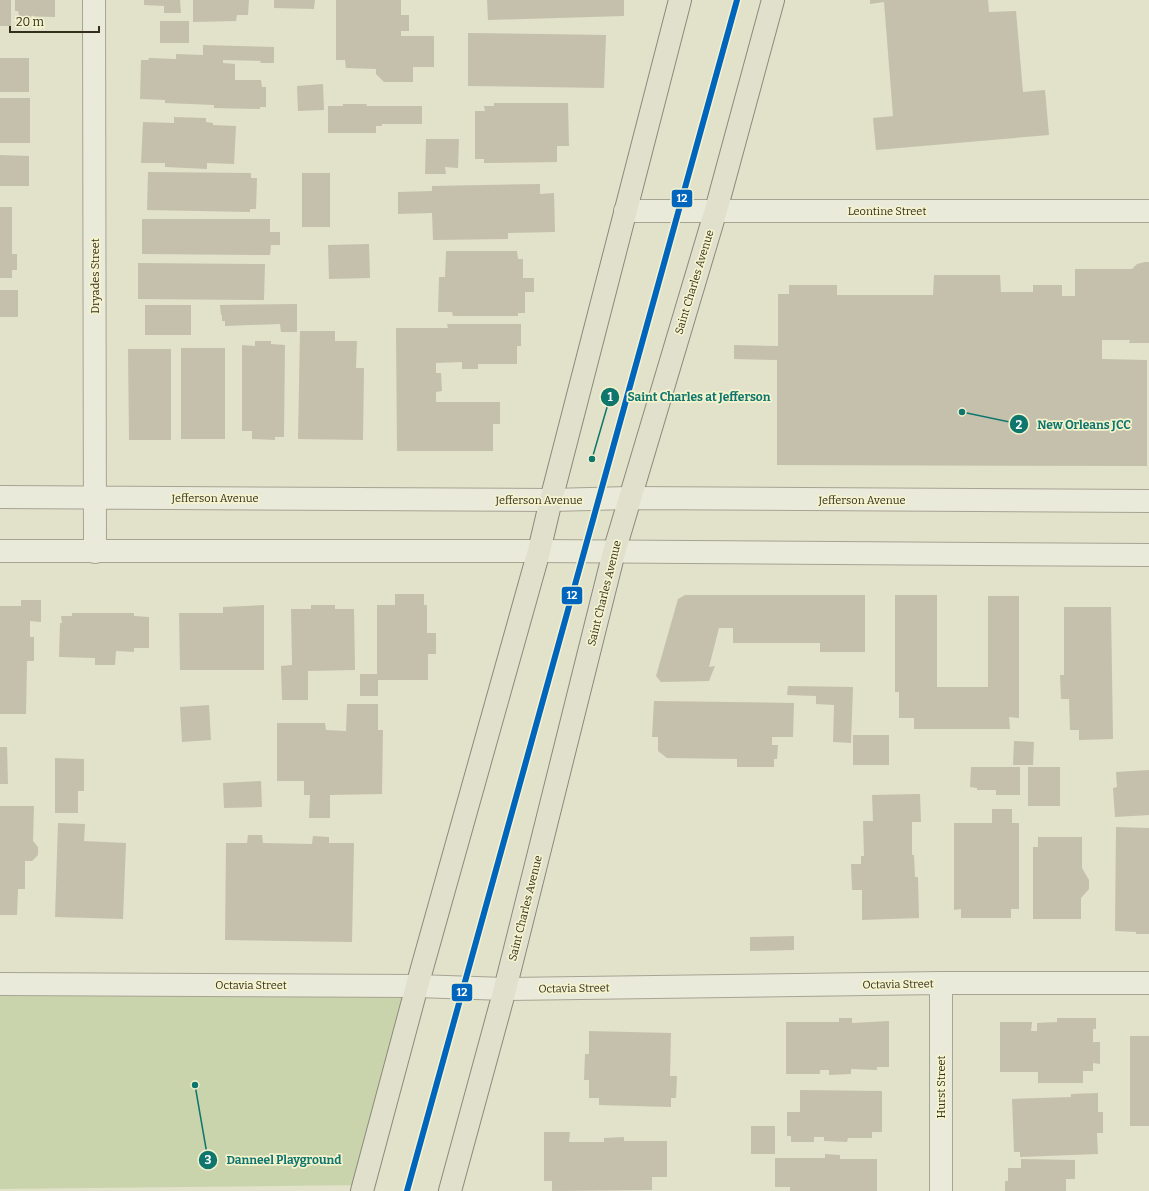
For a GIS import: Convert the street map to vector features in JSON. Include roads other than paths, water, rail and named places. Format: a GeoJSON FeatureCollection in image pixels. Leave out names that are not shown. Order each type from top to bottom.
{"type":"FeatureCollection","features":[{"type":"Feature","properties":{"kind":"main road"},"geometry":{"type":"LineString","coordinates":[[362,1191],[417,986],[539,551],[680,0]]}},
{"type":"Feature","properties":{"kind":"main road","name":"Saint Charles Avenue"},"geometry":{"type":"LineString","coordinates":[[450,1191],[505,989],[614,552],[716,210],[774,0]]}},
{"type":"Feature","properties":{"kind":"street","name":"Dryades Street"},"geometry":{"type":"LineString","coordinates":[[94,0],[95,552]]}},
{"type":"Feature","properties":{"kind":"street","name":"Leontine Street"},"geometry":{"type":"LineString","coordinates":[[625,211],[1149,211]]}},
{"type":"Feature","properties":{"kind":"street","name":"Jefferson Avenue"},"geometry":{"type":"LineString","coordinates":[[0,497],[1149,501]]}},
{"type":"Feature","properties":{"kind":"street"},"geometry":{"type":"LineString","coordinates":[[0,551],[539,551],[1149,555]]}},
{"type":"Feature","properties":{"kind":"street","name":"Octavia Street"},"geometry":{"type":"LineString","coordinates":[[0,984],[417,986],[505,989],[941,983],[1149,983]]}},
{"type":"Feature","properties":{"kind":"street","name":"Hurst Street"},"geometry":{"type":"LineString","coordinates":[[941,983],[941,1191]]}},
{"type":"Feature","properties":{"kind":"place","name":"New Orleans JCC"},"geometry":{"type":"Point","coordinates":[962,412]}},
{"type":"Feature","properties":{"kind":"place","name":"Saint Charles at Jefferson"},"geometry":{"type":"Point","coordinates":[592,459]}},
{"type":"Feature","properties":{"kind":"place","name":"Danneel Playground"},"geometry":{"type":"Point","coordinates":[195,1085]}}]}
